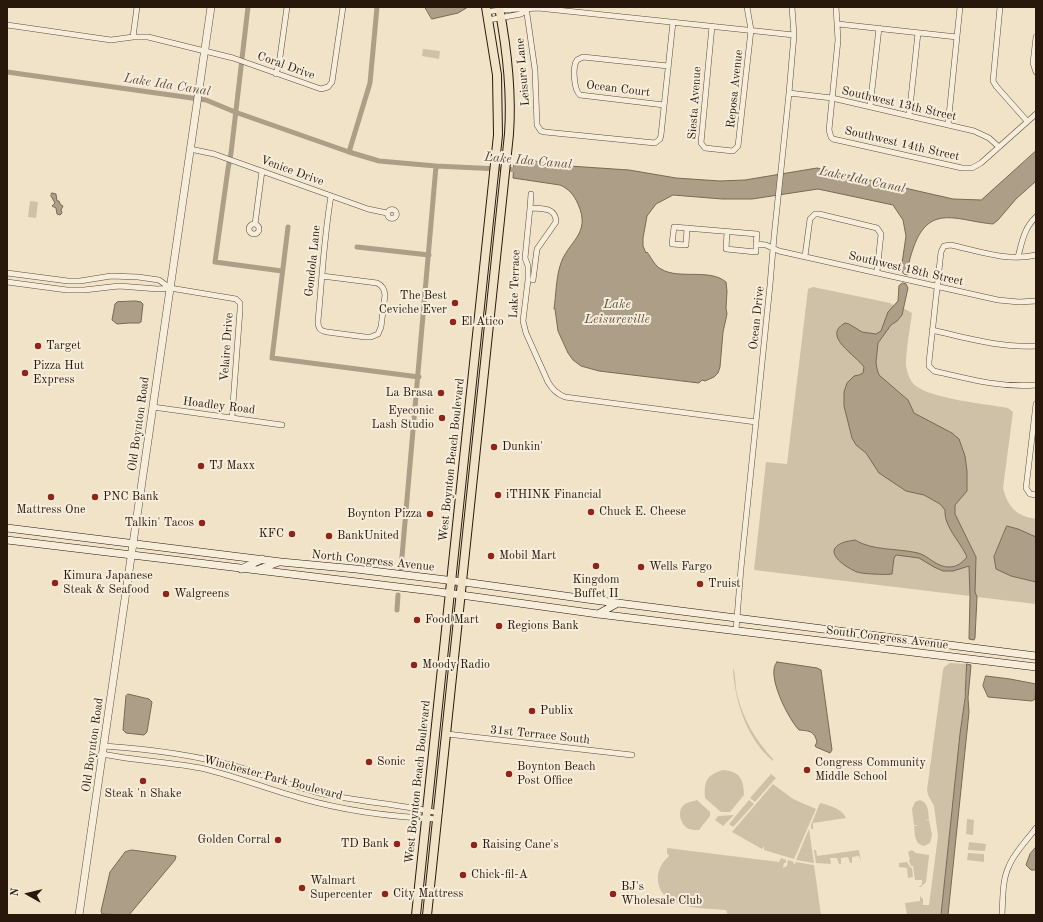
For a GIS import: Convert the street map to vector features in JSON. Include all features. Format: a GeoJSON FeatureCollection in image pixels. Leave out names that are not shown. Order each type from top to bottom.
{"type":"FeatureCollection","features":[{"type":"Feature","properties":{"kind":"main road","name":"Old Boynton Road"},"geometry":{"type":"LineString","coordinates":[[79,915],[211,7]]}},
{"type":"Feature","properties":{"kind":"main road","name":"West Boynton Beach Boulevard"},"geometry":{"type":"LineString","coordinates":[[427,915],[462,596],[511,112],[510,90],[500,11]]}},
{"type":"Feature","properties":{"kind":"main road","name":"West Boynton Beach Boulevard"},"geometry":{"type":"LineString","coordinates":[[416,915],[498,135],[498,92],[494,54],[487,13]]}},
{"type":"Feature","properties":{"kind":"main road"},"geometry":{"type":"LineString","coordinates":[[469,411],[479,425]]}},
{"type":"Feature","properties":{"kind":"main road"},"geometry":{"type":"LineString","coordinates":[[467,430],[477,443]]}},
{"type":"Feature","properties":{"kind":"main road","name":"North Congress Avenue"},"geometry":{"type":"LineString","coordinates":[[7,528],[262,560],[356,569],[463,582],[736,618]]}},
{"type":"Feature","properties":{"kind":"main road","name":"North Congress Avenue"},"geometry":{"type":"LineString","coordinates":[[7,540],[736,630]]}},
{"type":"Feature","properties":{"kind":"main road"},"geometry":{"type":"LineString","coordinates":[[241,569],[262,560]]}},
{"type":"Feature","properties":{"kind":"main road"},"geometry":{"type":"LineString","coordinates":[[255,571],[281,562]]}},
{"type":"Feature","properties":{"kind":"main road"},"geometry":{"type":"LineString","coordinates":[[581,611],[594,600]]}},
{"type":"Feature","properties":{"kind":"main road"},"geometry":{"type":"LineString","coordinates":[[598,614],[618,603]]}},
{"type":"Feature","properties":{"kind":"main road","name":"South Congress Avenue"},"geometry":{"type":"LineString","coordinates":[[736,618],[1036,656]]}},
{"type":"Feature","properties":{"kind":"main road","name":"South Congress Avenue"},"geometry":{"type":"LineString","coordinates":[[736,630],[1036,667]]}},
{"type":"Feature","properties":{"kind":"street"},"geometry":{"type":"LineString","coordinates":[[133,37],[137,7]]}},
{"type":"Feature","properties":{"kind":"street"},"geometry":{"type":"LineString","coordinates":[[276,74],[279,64],[287,7]]}},
{"type":"Feature","properties":{"kind":"street","name":"Coral Drive"},"geometry":{"type":"LineString","coordinates":[[7,25],[111,40],[133,37],[148,37],[233,58],[276,74],[325,89],[332,82],[343,7]]}},
{"type":"Feature","properties":{"kind":"street","name":"Reposa Avenue"},"geometry":{"type":"LineString","coordinates":[[736,149],[738,146],[751,30],[747,7]]}},
{"type":"Feature","properties":{"kind":"street","name":"Ocean Drive"},"geometry":{"type":"LineString","coordinates":[[736,630],[780,171],[789,93],[794,35],[792,7]]}},
{"type":"Feature","properties":{"kind":"street"},"geometry":{"type":"LineString","coordinates":[[832,98],[838,40],[836,7]]}},
{"type":"Feature","properties":{"kind":"street"},"geometry":{"type":"LineString","coordinates":[[948,125],[960,7]]}},
{"type":"Feature","properties":{"kind":"street"},"geometry":{"type":"LineString","coordinates":[[1000,7],[993,80],[996,86],[1028,122]]}},
{"type":"Feature","properties":{"kind":"street"},"geometry":{"type":"LineString","coordinates":[[487,13],[520,8],[538,8],[794,35]]}},
{"type":"Feature","properties":{"kind":"street","name":"Leisure Lane"},"geometry":{"type":"LineString","coordinates":[[526,8],[535,70],[537,125],[542,131],[655,143],[661,135],[664,105]]}},
{"type":"Feature","properties":{"kind":"street"},"geometry":{"type":"LineString","coordinates":[[664,105],[673,22]]}},
{"type":"Feature","properties":{"kind":"street"},"geometry":{"type":"LineString","coordinates":[[838,24],[957,37]]}},
{"type":"Feature","properties":{"kind":"street","name":"Siesta Avenue"},"geometry":{"type":"LineString","coordinates":[[712,26],[700,143],[705,148],[730,151],[736,149]]}},
{"type":"Feature","properties":{"kind":"street"},"geometry":{"type":"LineString","coordinates":[[870,107],[879,28]]}},
{"type":"Feature","properties":{"kind":"street"},"geometry":{"type":"LineString","coordinates":[[909,116],[918,33]]}},
{"type":"Feature","properties":{"kind":"street"},"geometry":{"type":"LineString","coordinates":[[1036,37],[1033,63],[1036,72]]}},
{"type":"Feature","properties":{"kind":"street","name":"Ocean Court"},"geometry":{"type":"LineString","coordinates":[[664,105],[580,95],[576,90],[574,66],[577,60],[583,57],[668,66]]}},
{"type":"Feature","properties":{"kind":"street","name":"Southwest 13th Street"},"geometry":{"type":"LineString","coordinates":[[789,93],[832,98],[948,125],[982,134],[999,147]]}},
{"type":"Feature","properties":{"kind":"street","name":"Southwest 14th Street"},"geometry":{"type":"LineString","coordinates":[[832,98],[829,134],[833,139],[962,168],[969,168],[978,165],[1036,114]]}},
{"type":"Feature","properties":{"kind":"street","name":"Venice Drive"},"geometry":{"type":"LineString","coordinates":[[190,148],[238,162],[368,209],[387,213]]}},
{"type":"Feature","properties":{"kind":"street"},"geometry":{"type":"LineString","coordinates":[[255,224],[262,171]]}},
{"type":"Feature","properties":{"kind":"street"},"geometry":{"type":"LineString","coordinates":[[530,208],[531,194]]}},
{"type":"Feature","properties":{"kind":"street","name":"Gondola Lane"},"geometry":{"type":"LineString","coordinates":[[322,276],[377,283],[383,287],[385,295],[381,328],[376,336],[353,336],[327,332],[319,329],[318,321],[322,276],[331,196]]}},
{"type":"Feature","properties":{"kind":"street","name":"Lake Terrace"},"geometry":{"type":"LineString","coordinates":[[533,280],[537,249],[555,225],[556,220],[552,211],[530,208],[525,258],[528,269],[523,324],[535,354],[552,388],[565,397],[756,422]]}},
{"type":"Feature","properties":{"kind":"street"},"geometry":{"type":"LineString","coordinates":[[805,256],[810,219],[816,214],[826,216],[877,228],[881,234],[877,272]]}},
{"type":"Feature","properties":{"kind":"street"},"geometry":{"type":"LineString","coordinates":[[1018,257],[1024,234],[1030,223],[1036,217]]}},
{"type":"Feature","properties":{"kind":"street"},"geometry":{"type":"LineString","coordinates":[[687,228],[757,234],[756,252],[726,249],[727,232]]}},
{"type":"Feature","properties":{"kind":"street","name":"Southwest 18th Street"},"geometry":{"type":"LineString","coordinates":[[756,244],[766,245],[805,256],[1007,302],[1036,301]]}},
{"type":"Feature","properties":{"kind":"street"},"geometry":{"type":"LineString","coordinates":[[1036,255],[1018,257],[1003,256],[948,245],[944,246],[941,252],[929,362],[929,366],[934,371],[997,385],[1036,385]]}},
{"type":"Feature","properties":{"kind":"street"},"geometry":{"type":"LineString","coordinates":[[7,272],[68,281],[80,281],[111,276],[133,276],[159,280],[170,288]]}},
{"type":"Feature","properties":{"kind":"street"},"geometry":{"type":"LineString","coordinates":[[7,282],[67,290],[84,290],[119,286],[158,289],[170,288]]}},
{"type":"Feature","properties":{"kind":"street","name":"Velaire Drive"},"geometry":{"type":"LineString","coordinates":[[170,288],[236,299],[240,303],[232,417]]}},
{"type":"Feature","properties":{"kind":"street"},"geometry":{"type":"LineString","coordinates":[[932,330],[991,344],[1036,346]]}},
{"type":"Feature","properties":{"kind":"street"},"geometry":{"type":"LineString","coordinates":[[1036,404],[1026,488],[1030,494],[1036,495]]}},
{"type":"Feature","properties":{"kind":"street","name":"Hoadley Road"},"geometry":{"type":"LineString","coordinates":[[153,407],[282,425]]}},
{"type":"Feature","properties":{"kind":"street","name":"31st Terrace South"},"geometry":{"type":"LineString","coordinates":[[447,734],[632,756]]}},
{"type":"Feature","properties":{"kind":"street","name":"Winchester Park Boulevard"},"geometry":{"type":"LineString","coordinates":[[104,746],[172,753],[206,759],[320,793],[367,802],[427,810],[438,816]]}},
{"type":"Feature","properties":{"kind":"street","name":"Winchester Park Boulevard"},"geometry":{"type":"LineString","coordinates":[[103,754],[204,769],[237,777],[296,797],[330,806],[426,819],[438,816]]}},
{"type":"Feature","properties":{"kind":"street"},"geometry":{"type":"LineString","coordinates":[[1002,915],[1005,879],[1008,868],[1011,861],[1036,828]]}},
{"type":"Feature","properties":{"kind":"shaded area"},"geometry":{"type":"Polygon","coordinates":[[[423,49],[440,51],[439,59],[422,56],[423,49]]]}},
{"type":"Feature","properties":{"kind":"shaded area"},"geometry":{"type":"Polygon","coordinates":[[[30,201],[38,202],[36,218],[28,217],[30,201]]]}},
{"type":"Feature","properties":{"kind":"shaded area"},"geometry":{"type":"Polygon","coordinates":[[[903,283],[906,284],[908,288],[903,308],[912,313],[906,365],[910,379],[916,386],[924,391],[947,398],[1008,408],[1013,412],[1003,488],[1007,500],[1014,510],[1023,516],[1036,519],[1036,604],[977,597],[974,640],[969,639],[970,596],[754,570],[766,462],[787,464],[808,289],[813,287],[890,303],[895,306],[898,301],[899,286],[903,283]]]}},
{"type":"Feature","properties":{"kind":"shaded area"},"geometry":{"type":"Polygon","coordinates":[[[950,663],[967,664],[967,671],[941,915],[907,915],[905,903],[920,901],[920,896],[923,899],[923,905],[929,905],[938,836],[934,806],[927,790],[943,670],[944,667],[950,663]]]}},
{"type":"Feature","properties":{"kind":"shaded area"},"geometry":{"type":"Polygon","coordinates":[[[733,668],[735,673],[737,694],[743,712],[751,729],[773,761],[756,742],[749,731],[739,706],[736,693],[733,668]]]}},
{"type":"Feature","properties":{"kind":"shaded area"},"geometry":{"type":"Polygon","coordinates":[[[723,770],[737,774],[743,785],[744,795],[730,812],[721,812],[705,798],[707,780],[713,774],[723,770]]]}},
{"type":"Feature","properties":{"kind":"shaded area"},"geometry":{"type":"Polygon","coordinates":[[[771,774],[776,778],[755,802],[750,798],[771,774]]]}},
{"type":"Feature","properties":{"kind":"shaded area"},"geometry":{"type":"Polygon","coordinates":[[[773,784],[793,799],[816,809],[794,859],[764,850],[764,846],[762,849],[732,832],[773,784]]]}},
{"type":"Feature","properties":{"kind":"shaded area"},"geometry":{"type":"Polygon","coordinates":[[[697,800],[710,812],[710,816],[699,830],[686,827],[682,823],[680,816],[682,807],[685,804],[697,800]]]}},
{"type":"Feature","properties":{"kind":"shaded area"},"geometry":{"type":"Polygon","coordinates":[[[749,800],[754,804],[733,827],[729,824],[749,800]]]}},
{"type":"Feature","properties":{"kind":"shaded area"},"geometry":{"type":"Polygon","coordinates":[[[920,800],[925,803],[928,808],[929,819],[924,821],[929,820],[932,835],[930,843],[924,846],[918,843],[916,838],[914,826],[919,825],[914,825],[912,809],[915,802],[920,800]]]}},
{"type":"Feature","properties":{"kind":"shaded area"},"geometry":{"type":"Polygon","coordinates":[[[820,803],[832,806],[841,812],[846,818],[813,823],[813,829],[811,829],[811,825],[820,803]]]}},
{"type":"Feature","properties":{"kind":"shaded area"},"geometry":{"type":"Polygon","coordinates":[[[734,815],[723,826],[715,820],[718,816],[734,815]]]}},
{"type":"Feature","properties":{"kind":"shaded area"},"geometry":{"type":"Polygon","coordinates":[[[967,819],[974,820],[973,835],[966,834],[967,819]]]}},
{"type":"Feature","properties":{"kind":"shaded area"},"geometry":{"type":"Polygon","coordinates":[[[809,829],[814,863],[796,860],[809,829]]]}},
{"type":"Feature","properties":{"kind":"shaded area"},"geometry":{"type":"Polygon","coordinates":[[[969,842],[986,844],[985,851],[968,850],[969,842]]]}},
{"type":"Feature","properties":{"kind":"shaded area"},"geometry":{"type":"Polygon","coordinates":[[[667,848],[779,862],[781,858],[786,860],[783,868],[787,866],[788,860],[794,862],[793,863],[795,864],[796,862],[814,865],[821,915],[728,915],[726,910],[696,908],[675,902],[667,897],[661,890],[658,881],[660,867],[669,856],[667,853],[667,848]]]}},
{"type":"Feature","properties":{"kind":"shaded area"},"geometry":{"type":"Polygon","coordinates":[[[814,850],[816,850],[817,856],[859,850],[861,863],[859,856],[852,857],[852,863],[850,863],[848,857],[841,858],[841,864],[839,864],[837,858],[830,858],[831,864],[816,863],[814,850]]]}},
{"type":"Feature","properties":{"kind":"shaded area"},"geometry":{"type":"Polygon","coordinates":[[[912,850],[916,853],[929,855],[926,882],[921,887],[918,887],[922,885],[922,880],[915,880],[913,866],[911,866],[909,861],[910,859],[908,852],[912,850]]]}},
{"type":"Feature","properties":{"kind":"shaded area"},"geometry":{"type":"Polygon","coordinates":[[[968,853],[984,854],[984,862],[967,860],[968,853]]]}},
{"type":"Feature","properties":{"kind":"shaded area"},"geometry":{"type":"Polygon","coordinates":[[[907,862],[912,868],[913,877],[908,878],[907,868],[899,867],[899,863],[907,862]]]}},
{"type":"Feature","properties":{"kind":"water"},"geometry":{"type":"Polygon","coordinates":[[[425,7],[468,7],[458,13],[432,19],[425,7]]]}},
{"type":"Feature","properties":{"kind":"water","name":"Lake Leisureville"},"geometry":{"type":"Polygon","coordinates":[[[1036,151],[1036,181],[1016,199],[998,220],[993,224],[957,218],[946,218],[937,219],[928,224],[914,246],[909,263],[910,273],[907,275],[901,270],[906,236],[903,220],[893,205],[818,189],[752,199],[722,199],[673,195],[656,204],[647,216],[643,238],[643,246],[646,253],[647,252],[655,264],[659,268],[668,272],[676,274],[711,276],[726,282],[727,314],[723,332],[720,367],[718,373],[714,377],[705,381],[702,380],[699,383],[599,371],[581,366],[573,360],[568,353],[558,331],[554,309],[560,266],[563,257],[580,231],[582,215],[575,198],[569,190],[560,185],[513,178],[514,163],[523,160],[537,161],[551,165],[629,170],[676,178],[720,181],[745,180],[817,168],[953,199],[981,200],[1036,151]]]}},
{"type":"Feature","properties":{"kind":"water"},"geometry":{"type":"Polygon","coordinates":[[[52,193],[56,194],[57,201],[59,201],[63,206],[61,210],[62,213],[60,215],[57,214],[56,208],[52,206],[55,203],[51,196],[52,193]]]}},
{"type":"Feature","properties":{"kind":"water"},"geometry":{"type":"Polygon","coordinates":[[[903,283],[906,284],[908,288],[902,315],[891,325],[878,343],[876,362],[877,369],[879,375],[908,400],[914,413],[952,433],[959,439],[965,456],[967,491],[955,505],[955,514],[976,557],[975,592],[977,597],[974,640],[969,639],[969,566],[953,571],[943,571],[919,558],[896,555],[894,558],[892,574],[860,573],[842,563],[835,555],[834,551],[836,547],[844,542],[855,540],[862,544],[877,548],[918,553],[944,567],[952,567],[957,565],[967,557],[950,528],[945,516],[945,510],[940,504],[924,495],[906,491],[879,473],[866,453],[856,445],[852,438],[844,406],[844,392],[847,383],[854,376],[863,373],[864,367],[838,339],[837,334],[839,328],[845,323],[862,332],[876,334],[881,331],[888,312],[898,301],[899,286],[903,283]]]}},
{"type":"Feature","properties":{"kind":"water"},"geometry":{"type":"Polygon","coordinates":[[[136,301],[143,304],[141,322],[117,324],[112,320],[115,304],[117,302],[136,301]]]}},
{"type":"Feature","properties":{"kind":"water"},"geometry":{"type":"Polygon","coordinates":[[[1007,526],[1036,537],[1036,582],[1011,576],[996,569],[994,557],[1007,526]]]}},
{"type":"Feature","properties":{"kind":"water"},"geometry":{"type":"Polygon","coordinates":[[[777,662],[817,668],[821,670],[832,750],[830,753],[815,746],[817,742],[812,733],[799,730],[784,707],[774,676],[774,668],[777,662]]]}},
{"type":"Feature","properties":{"kind":"water"},"geometry":{"type":"Polygon","coordinates":[[[967,664],[971,665],[968,698],[969,712],[948,915],[941,915],[965,698],[967,664]]]}},
{"type":"Feature","properties":{"kind":"water"},"geometry":{"type":"Polygon","coordinates":[[[986,676],[1036,684],[1035,699],[1032,701],[988,697],[983,686],[986,676]]]}},
{"type":"Feature","properties":{"kind":"water"},"geometry":{"type":"Polygon","coordinates":[[[128,694],[149,699],[152,702],[147,732],[144,735],[126,733],[123,730],[126,696],[128,694]]]}},
{"type":"Feature","properties":{"kind":"water"},"geometry":{"type":"Polygon","coordinates":[[[1036,847],[1036,870],[1031,870],[1026,865],[1030,854],[1036,847]]]}},
{"type":"Feature","properties":{"kind":"water"},"geometry":{"type":"Polygon","coordinates":[[[132,850],[176,856],[175,860],[129,915],[102,914],[101,911],[110,872],[125,852],[132,850]]]}},
{"type":"Feature","properties":{"kind":"waterway"},"geometry":{"type":"LineString","coordinates":[[248,7],[231,153],[215,262],[282,271]]}},
{"type":"Feature","properties":{"kind":"waterway"},"geometry":{"type":"LineString","coordinates":[[349,152],[370,83],[377,7]]}},
{"type":"Feature","properties":{"kind":"waterway","name":"Lake Ida Canal"},"geometry":{"type":"LineString","coordinates":[[7,72],[206,100],[235,112],[379,161],[436,166],[520,170]]}},
{"type":"Feature","properties":{"kind":"waterway"},"geometry":{"type":"LineString","coordinates":[[401,568],[436,166]]}},
{"type":"Feature","properties":{"kind":"waterway"},"geometry":{"type":"LineString","coordinates":[[288,227],[272,358],[419,377]]}},
{"type":"Feature","properties":{"kind":"waterway"},"geometry":{"type":"LineString","coordinates":[[357,247],[429,255]]}},
{"type":"Feature","properties":{"kind":"waterway"},"geometry":{"type":"LineString","coordinates":[[397,610],[398,595]]}},
{"type":"Feature","properties":{"kind":"place","name":"The Best Ceviche Ever"},"geometry":{"type":"Point","coordinates":[455,303]}},
{"type":"Feature","properties":{"kind":"place","name":"El Atico"},"geometry":{"type":"Point","coordinates":[453,322]}},
{"type":"Feature","properties":{"kind":"place","name":"Target"},"geometry":{"type":"Point","coordinates":[38,346]}},
{"type":"Feature","properties":{"kind":"place","name":"Pizza Hut Express"},"geometry":{"type":"Point","coordinates":[25,373]}},
{"type":"Feature","properties":{"kind":"place","name":"La Brasa"},"geometry":{"type":"Point","coordinates":[441,393]}},
{"type":"Feature","properties":{"kind":"place","name":"Eyeconic Lash Studio"},"geometry":{"type":"Point","coordinates":[442,418]}},
{"type":"Feature","properties":{"kind":"place","name":"Dunkin'"},"geometry":{"type":"Point","coordinates":[494,447]}},
{"type":"Feature","properties":{"kind":"place","name":"TJ Maxx"},"geometry":{"type":"Point","coordinates":[201,466]}},
{"type":"Feature","properties":{"kind":"place","name":"iTHINK Financial"},"geometry":{"type":"Point","coordinates":[498,495]}},
{"type":"Feature","properties":{"kind":"place","name":"Mattress One"},"geometry":{"type":"Point","coordinates":[51,497]}},
{"type":"Feature","properties":{"kind":"place","name":"PNC Bank"},"geometry":{"type":"Point","coordinates":[95,497]}},
{"type":"Feature","properties":{"kind":"place","name":"Chuck E. Cheese"},"geometry":{"type":"Point","coordinates":[591,512]}},
{"type":"Feature","properties":{"kind":"place","name":"Boynton Pizza"},"geometry":{"type":"Point","coordinates":[430,514]}},
{"type":"Feature","properties":{"kind":"place","name":"Talkin' Tacos"},"geometry":{"type":"Point","coordinates":[202,523]}},
{"type":"Feature","properties":{"kind":"place","name":"KFC"},"geometry":{"type":"Point","coordinates":[292,534]}},
{"type":"Feature","properties":{"kind":"place","name":"BankUnited"},"geometry":{"type":"Point","coordinates":[329,536]}},
{"type":"Feature","properties":{"kind":"place","name":"Mobil Mart"},"geometry":{"type":"Point","coordinates":[491,556]}},
{"type":"Feature","properties":{"kind":"place","name":"Kingdom Buffet II"},"geometry":{"type":"Point","coordinates":[596,566]}},
{"type":"Feature","properties":{"kind":"place","name":"Wells Fargo"},"geometry":{"type":"Point","coordinates":[641,567]}},
{"type":"Feature","properties":{"kind":"place","name":"Kimura Japanese Steak & Seafood"},"geometry":{"type":"Point","coordinates":[55,583]}},
{"type":"Feature","properties":{"kind":"place","name":"Truist"},"geometry":{"type":"Point","coordinates":[700,584]}},
{"type":"Feature","properties":{"kind":"place","name":"Walgreens"},"geometry":{"type":"Point","coordinates":[166,594]}},
{"type":"Feature","properties":{"kind":"place","name":"Food Mart"},"geometry":{"type":"Point","coordinates":[417,620]}},
{"type":"Feature","properties":{"kind":"place","name":"Regions Bank"},"geometry":{"type":"Point","coordinates":[499,626]}},
{"type":"Feature","properties":{"kind":"place","name":"Moody Radio"},"geometry":{"type":"Point","coordinates":[414,665]}},
{"type":"Feature","properties":{"kind":"place","name":"Publix"},"geometry":{"type":"Point","coordinates":[532,711]}},
{"type":"Feature","properties":{"kind":"place","name":"Sonic"},"geometry":{"type":"Point","coordinates":[369,762]}},
{"type":"Feature","properties":{"kind":"place","name":"Congress Community Middle School"},"geometry":{"type":"Point","coordinates":[807,770]}},
{"type":"Feature","properties":{"kind":"place","name":"Boynton Beach Post Office"},"geometry":{"type":"Point","coordinates":[509,774]}},
{"type":"Feature","properties":{"kind":"place","name":"Steak 'n Shake"},"geometry":{"type":"Point","coordinates":[143,781]}},
{"type":"Feature","properties":{"kind":"place","name":"Golden Corral"},"geometry":{"type":"Point","coordinates":[278,840]}},
{"type":"Feature","properties":{"kind":"place","name":"TD Bank"},"geometry":{"type":"Point","coordinates":[397,844]}},
{"type":"Feature","properties":{"kind":"place","name":"Raising Cane's"},"geometry":{"type":"Point","coordinates":[474,845]}},
{"type":"Feature","properties":{"kind":"place","name":"Chick-fil-A"},"geometry":{"type":"Point","coordinates":[463,875]}},
{"type":"Feature","properties":{"kind":"place","name":"Walmart Supercenter"},"geometry":{"type":"Point","coordinates":[302,888]}},
{"type":"Feature","properties":{"kind":"place","name":"City Mattress"},"geometry":{"type":"Point","coordinates":[385,894]}},
{"type":"Feature","properties":{"kind":"place","name":"BJ's Wholesale Club"},"geometry":{"type":"Point","coordinates":[613,894]}}]}
